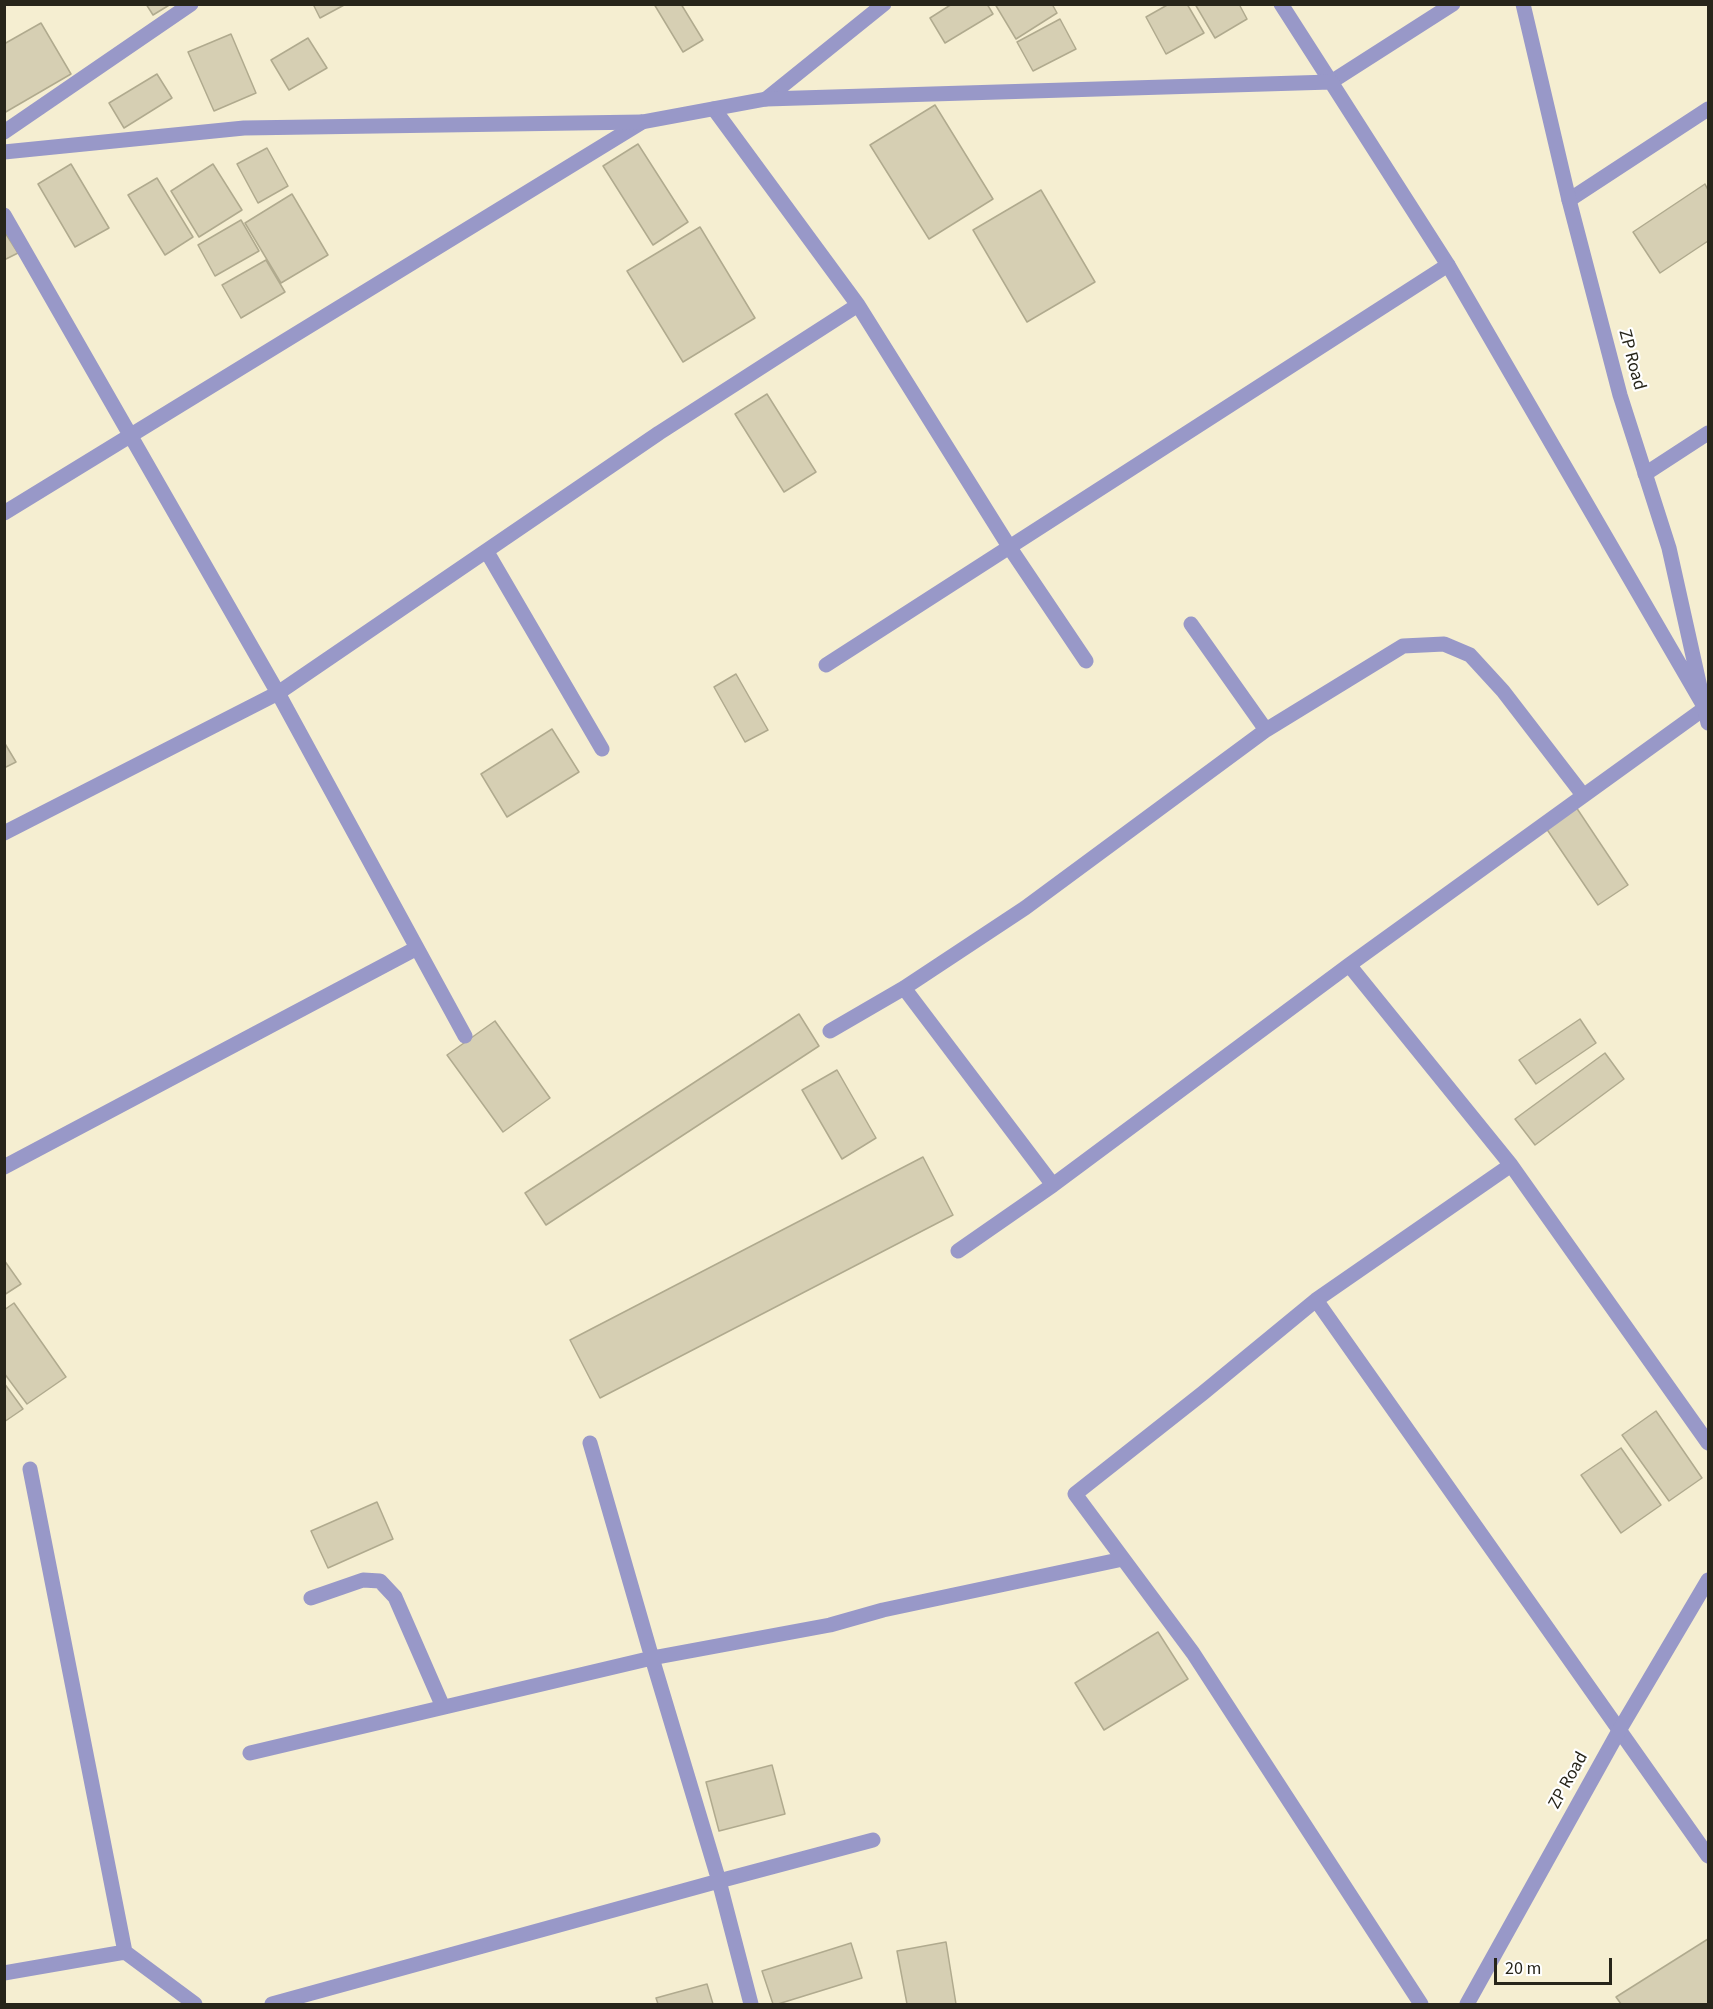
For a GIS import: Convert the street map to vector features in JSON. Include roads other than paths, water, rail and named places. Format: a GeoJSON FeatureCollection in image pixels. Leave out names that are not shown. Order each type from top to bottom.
{"type":"FeatureCollection","features":[{"type":"Feature","properties":{"kind":"street"},"geometry":{"type":"LineString","coordinates":[[4,132],[191,4]]}},
{"type":"Feature","properties":{"kind":"street"},"geometry":{"type":"LineString","coordinates":[[766,99],[884,4]]}},
{"type":"Feature","properties":{"kind":"street"},"geometry":{"type":"LineString","coordinates":[[958,1251],[1053,1185],[1583,795],[1707,710],[1448,265],[1281,4]]}},
{"type":"Feature","properties":{"kind":"street"},"geometry":{"type":"LineString","coordinates":[[4,152],[244,128],[642,122],[766,99],[1330,82],[1453,4]]}},
{"type":"Feature","properties":{"kind":"street","name":"ZP Road"},"geometry":{"type":"LineString","coordinates":[[1523,4],[1569,200],[1620,394],[1669,548],[1707,710],[1708,723]]}},
{"type":"Feature","properties":{"kind":"street"},"geometry":{"type":"LineString","coordinates":[[714,109],[858,305],[1010,548],[1086,661]]}},
{"type":"Feature","properties":{"kind":"street"},"geometry":{"type":"LineString","coordinates":[[1569,200],[1708,109]]}},
{"type":"Feature","properties":{"kind":"street"},"geometry":{"type":"LineString","coordinates":[[4,513],[642,122]]}},
{"type":"Feature","properties":{"kind":"street"},"geometry":{"type":"LineString","coordinates":[[4,215],[278,693],[465,1036]]}},
{"type":"Feature","properties":{"kind":"street"},"geometry":{"type":"LineString","coordinates":[[826,665],[1448,265]]}},
{"type":"Feature","properties":{"kind":"street"},"geometry":{"type":"LineString","coordinates":[[4,833],[278,693],[659,433],[858,305]]}},
{"type":"Feature","properties":{"kind":"street"},"geometry":{"type":"LineString","coordinates":[[1645,474],[1708,433]]}},
{"type":"Feature","properties":{"kind":"street"},"geometry":{"type":"LineString","coordinates":[[487,552],[602,749]]}},
{"type":"Feature","properties":{"kind":"street"},"geometry":{"type":"LineString","coordinates":[[1191,624],[1266,730]]}},
{"type":"Feature","properties":{"kind":"street"},"geometry":{"type":"LineString","coordinates":[[830,1031],[904,988],[1025,908],[1266,730],[1403,646],[1444,644],[1470,655],[1503,691],[1583,795]]}},
{"type":"Feature","properties":{"kind":"street"},"geometry":{"type":"LineString","coordinates":[[4,1167],[417,948]]}},
{"type":"Feature","properties":{"kind":"street"},"geometry":{"type":"LineString","coordinates":[[1349,965],[1511,1165],[1708,1443]]}},
{"type":"Feature","properties":{"kind":"street"},"geometry":{"type":"LineString","coordinates":[[904,988],[1053,1185]]}},
{"type":"Feature","properties":{"kind":"street"},"geometry":{"type":"LineString","coordinates":[[1421,2004],[1193,1653],[1075,1494],[1316,1300],[1511,1165]]}},
{"type":"Feature","properties":{"kind":"street"},"geometry":{"type":"LineString","coordinates":[[1316,1300],[1708,1856]]}},
{"type":"Feature","properties":{"kind":"street"},"geometry":{"type":"LineString","coordinates":[[590,1443],[651,1658],[719,1881],[751,2004]]}},
{"type":"Feature","properties":{"kind":"street"},"geometry":{"type":"LineString","coordinates":[[30,1469],[125,1952],[195,2004]]}},
{"type":"Feature","properties":{"kind":"street"},"geometry":{"type":"LineString","coordinates":[[250,1753],[651,1658],[830,1625],[883,1610],[1123,1559]]}},
{"type":"Feature","properties":{"kind":"street"},"geometry":{"type":"LineString","coordinates":[[311,1599],[363,1580],[380,1581],[395,1597],[443,1707]]}},
{"type":"Feature","properties":{"kind":"street","name":"ZP Road"},"geometry":{"type":"LineString","coordinates":[[1467,2004],[1620,1729],[1708,1580]]}},
{"type":"Feature","properties":{"kind":"street"},"geometry":{"type":"LineString","coordinates":[[272,2004],[873,1840]]}},
{"type":"Feature","properties":{"kind":"street"},"geometry":{"type":"LineString","coordinates":[[4,1973],[125,1952]]}}]}
